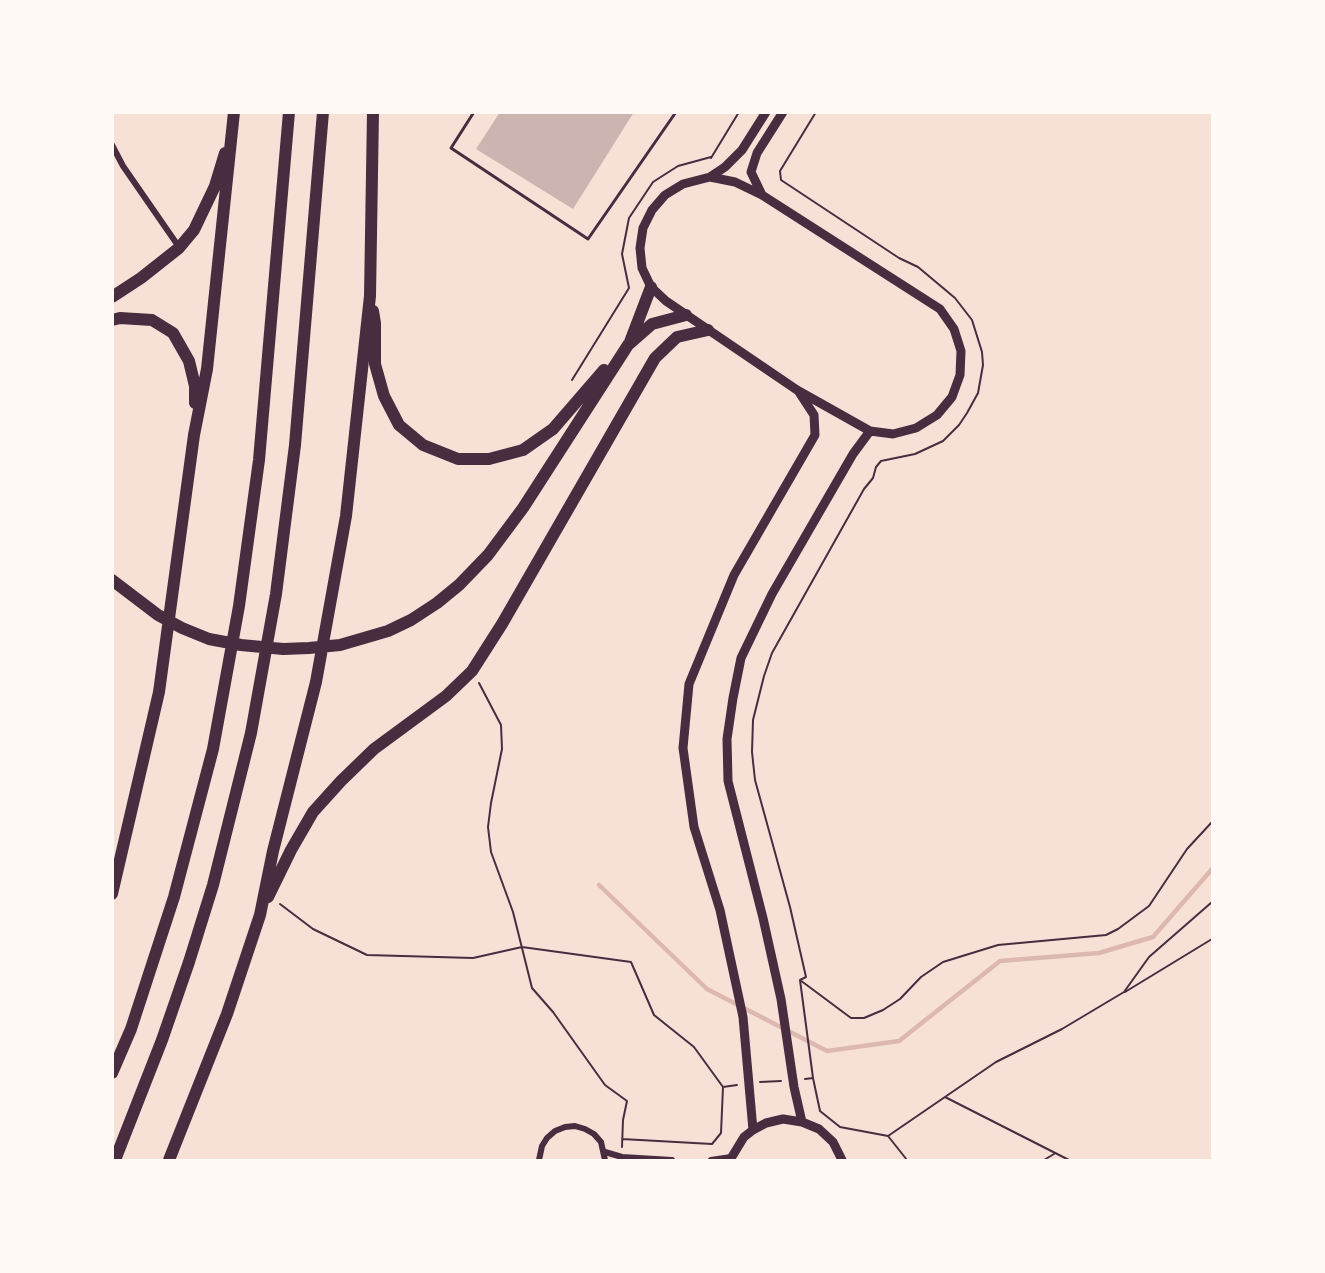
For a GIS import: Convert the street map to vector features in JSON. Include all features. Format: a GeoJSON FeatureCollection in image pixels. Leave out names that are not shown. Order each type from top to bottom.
{"type":"FeatureCollection","features":[{"type":"Feature","properties":{"kind":"highway"},"geometry":{"type":"LineString","coordinates":[[112,894],[138,791],[159,692],[194,435],[207,369],[234,112]]}},
{"type":"Feature","properties":{"kind":"highway"},"geometry":{"type":"LineString","coordinates":[[112,1073],[131,1029],[174,897],[213,749],[239,606],[259,460],[289,112]]}},
{"type":"Feature","properties":{"kind":"highway"},"geometry":{"type":"LineString","coordinates":[[114,1161],[162,1040],[189,962],[213,885],[251,734],[276,594],[295,445],[323,112]]}},
{"type":"Feature","properties":{"kind":"highway"},"geometry":{"type":"LineString","coordinates":[[169,1161],[227,1014],[260,915],[273,851],[316,682],[346,516],[370,296],[373,112]]}},
{"type":"Feature","properties":{"kind":"highway"},"geometry":{"type":"LineString","coordinates":[[112,297],[179,248],[194,230],[206,209],[231,135]]}},
{"type":"Feature","properties":{"kind":"highway"},"geometry":{"type":"LineString","coordinates":[[112,580],[158,615],[182,628],[209,639],[249,646],[284,649],[340,645],[380,634],[411,620],[459,585],[488,555],[523,508],[626,349],[651,287]]}},
{"type":"Feature","properties":{"kind":"highway"},"geometry":{"type":"LineString","coordinates":[[370,296],[375,323],[375,364],[384,396],[399,425],[423,445],[458,459],[489,459],[523,450],[553,429],[607,366],[652,324],[687,315]]}},
{"type":"Feature","properties":{"kind":"highway"},"geometry":{"type":"LineString","coordinates":[[112,320],[120,318],[152,320],[173,333],[189,361],[195,386],[194,435]]}},
{"type":"Feature","properties":{"kind":"highway"},"geometry":{"type":"LineString","coordinates":[[260,915],[291,850],[313,812],[374,749],[446,696],[472,670],[502,624],[655,358],[677,337],[708,330]]}},
{"type":"Feature","properties":{"kind":"highway"},"geometry":{"type":"LineString","coordinates":[[112,863],[138,791]]}},
{"type":"Feature","properties":{"kind":"main road"},"geometry":{"type":"LineString","coordinates":[[710,177],[735,182],[762,195],[940,309],[954,328],[961,351],[960,375],[952,397],[937,416],[916,428],[893,434],[870,431],[797,390],[666,301],[651,287],[642,268],[640,248],[643,228],[651,210],[665,195],[683,184],[710,177],[725,167],[742,150],[766,112]]}},
{"type":"Feature","properties":{"kind":"main road"},"geometry":{"type":"LineString","coordinates":[[762,195],[752,172],[757,153],[783,112]]}},
{"type":"Feature","properties":{"kind":"main road"},"geometry":{"type":"LineString","coordinates":[[753,1130],[738,995],[720,910],[694,827],[683,748],[689,684],[734,575],[815,435],[814,415],[797,390]]}},
{"type":"Feature","properties":{"kind":"main road"},"geometry":{"type":"LineString","coordinates":[[802,1122],[785,1021],[763,918],[728,782],[727,739],[741,658],[772,594],[853,454],[870,431]]}},
{"type":"Feature","properties":{"kind":"main road"},"geometry":{"type":"LineString","coordinates":[[731,1159],[744,1137],[753,1130],[766,1123],[783,1119],[802,1122],[819,1129],[833,1142],[842,1161]]}},
{"type":"Feature","properties":{"kind":"street"},"geometry":{"type":"LineString","coordinates":[[112,145],[123,166],[179,248]]}},
{"type":"Feature","properties":{"kind":"street"},"geometry":{"type":"LineString","coordinates":[[539,1161],[542,1146],[547,1138],[555,1131],[575,1126],[594,1134],[601,1142],[606,1161]]}},
{"type":"Feature","properties":{"kind":"street"},"geometry":{"type":"LineString","coordinates":[[605,1152],[622,1157],[672,1161]]}},
{"type":"Feature","properties":{"kind":"street"},"geometry":{"type":"LineString","coordinates":[[711,1161],[731,1159]]}},
{"type":"Feature","properties":{"kind":"lane"},"geometry":{"type":"LineString","coordinates":[[474,112],[451,148],[588,239],[676,112]]}},
{"type":"Feature","properties":{"kind":"path"},"geometry":{"type":"LineString","coordinates":[[710,177],[711,157],[740,112]]}},
{"type":"Feature","properties":{"kind":"path"},"geometry":{"type":"LineString","coordinates":[[800,980],[806,977],[790,907],[755,780],[752,752],[753,720],[764,676],[772,653],[864,489],[873,478],[876,467],[881,461],[915,454],[943,441],[967,414],[978,393],[983,365],[982,352],[972,320],[955,298],[918,267],[899,258],[781,180],[780,171],[816,112]]}},
{"type":"Feature","properties":{"kind":"path"},"geometry":{"type":"LineString","coordinates":[[472,670],[501,725],[502,749],[490,803],[488,827],[492,852],[513,912],[532,988],[553,1012],[605,1085],[627,1101],[623,1120],[622,1157]]}},
{"type":"Feature","properties":{"kind":"path"},"geometry":{"type":"LineString","coordinates":[[800,980],[851,1018],[864,1018],[900,999],[921,977],[943,962],[998,945],[1106,935],[1149,906],[1187,849],[1212,822]]}},
{"type":"Feature","properties":{"kind":"path"},"geometry":{"type":"LineString","coordinates":[[277,901],[313,929],[367,955],[473,958],[522,947],[631,962],[654,1015],[694,1047],[723,1087],[722,1133],[712,1144],[622,1139]]}},
{"type":"Feature","properties":{"kind":"path"},"geometry":{"type":"LineString","coordinates":[[1124,992],[1149,957],[1212,902]]}},
{"type":"Feature","properties":{"kind":"path"},"geometry":{"type":"LineString","coordinates":[[888,1136],[996,1062],[1062,1029],[1212,939]]}},
{"type":"Feature","properties":{"kind":"path"},"geometry":{"type":"LineString","coordinates":[[800,980],[813,1078],[820,1111],[840,1127],[888,1136],[907,1161]]}},
{"type":"Feature","properties":{"kind":"path"},"geometry":{"type":"LineString","coordinates":[[723,1087],[813,1078]]}},
{"type":"Feature","properties":{"kind":"path"},"geometry":{"type":"LineString","coordinates":[[945,1097],[1069,1161]]}},
{"type":"Feature","properties":{"kind":"path"},"geometry":{"type":"LineString","coordinates":[[1044,1161],[1055,1153]]}},
{"type":"Feature","properties":{"kind":"building"},"geometry":{"type":"Polygon","coordinates":[[[500,112],[634,112],[573,209],[476,149],[500,112]]]}},
{"type":"Feature","properties":{"kind":"waterway"},"geometry":{"type":"LineString","coordinates":[[599,885],[707,989],[827,1051],[899,1041],[1000,961],[1099,953],[1153,937],[1212,869]]}}]}
